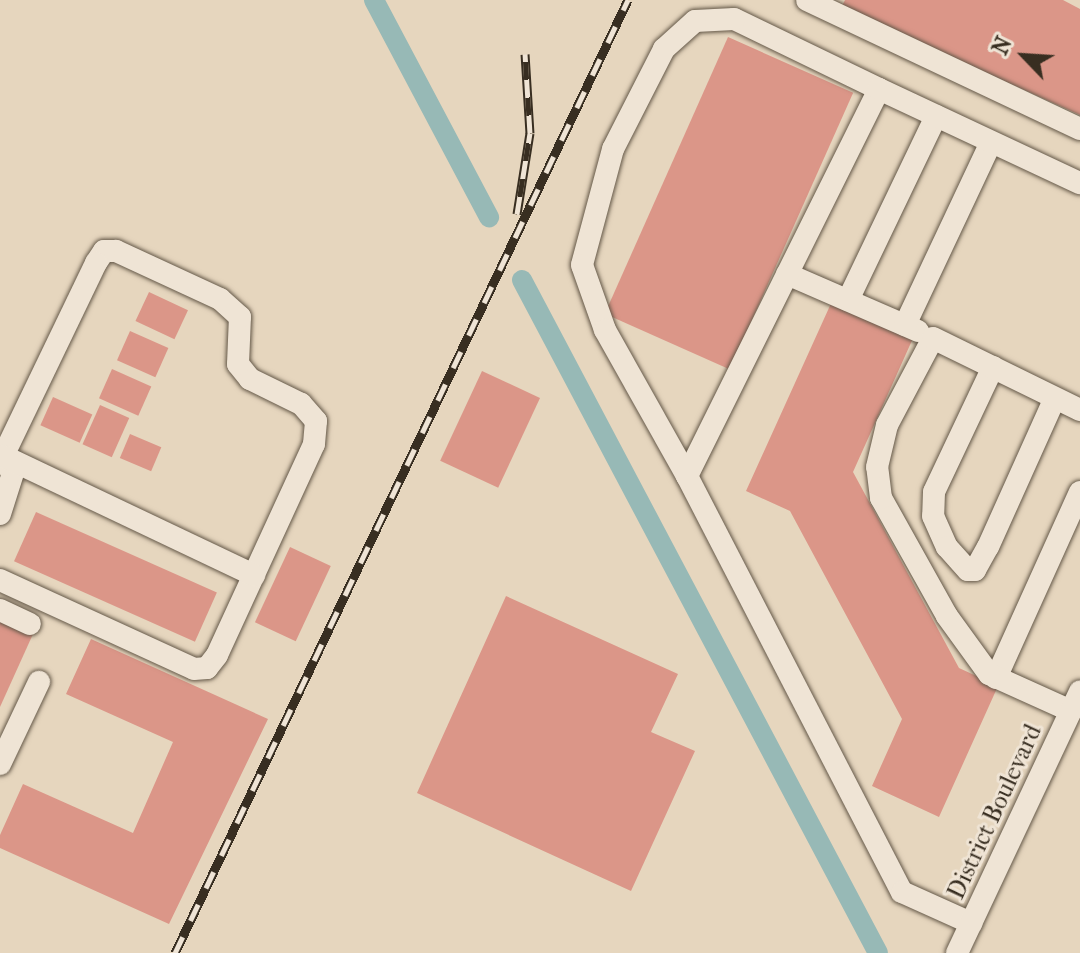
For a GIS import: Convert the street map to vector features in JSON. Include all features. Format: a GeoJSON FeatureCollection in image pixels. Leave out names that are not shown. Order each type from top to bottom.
{"type":"FeatureCollection","features":[{"type":"Feature","properties":{"kind":"street"},"geometry":{"type":"LineString","coordinates":[[818,2],[1080,129]]}},
{"type":"Feature","properties":{"kind":"street"},"geometry":{"type":"LineString","coordinates":[[971,923],[902,892],[687,476],[605,330],[582,265],[613,149],[664,49],[695,21],[734,19],[1080,183]]}},
{"type":"Feature","properties":{"kind":"street"},"geometry":{"type":"LineString","coordinates":[[687,476],[879,89]]}},
{"type":"Feature","properties":{"kind":"street"},"geometry":{"type":"LineString","coordinates":[[848,300],[936,116]]}},
{"type":"Feature","properties":{"kind":"street"},"geometry":{"type":"LineString","coordinates":[[905,325],[991,142]]}},
{"type":"Feature","properties":{"kind":"street"},"geometry":{"type":"LineString","coordinates":[[0,580],[194,669],[207,668],[217,655],[314,444],[316,421],[301,404],[250,379],[238,364],[240,317],[220,299],[116,251],[104,251],[1,456]]}},
{"type":"Feature","properties":{"kind":"street"},"geometry":{"type":"LineString","coordinates":[[787,274],[905,325],[1080,410]]}},
{"type":"Feature","properties":{"kind":"street"},"geometry":{"type":"LineString","coordinates":[[933,338],[887,425],[877,467],[881,498],[947,616],[996,678],[1076,702]]}},
{"type":"Feature","properties":{"kind":"street"},"geometry":{"type":"LineString","coordinates":[[993,367],[934,492],[933,516],[947,547],[968,570],[975,570],[988,547],[1055,398]]}},
{"type":"Feature","properties":{"kind":"street"},"geometry":{"type":"LineString","coordinates":[[0,514],[13,473],[1,456]]}},
{"type":"Feature","properties":{"kind":"street"},"geometry":{"type":"LineString","coordinates":[[1,456],[254,575]]}},
{"type":"Feature","properties":{"kind":"street"},"geometry":{"type":"LineString","coordinates":[[996,678],[1080,492]]}},
{"type":"Feature","properties":{"kind":"street"},"geometry":{"type":"LineString","coordinates":[[0,610],[30,624]]}},
{"type":"Feature","properties":{"kind":"street"},"geometry":{"type":"LineString","coordinates":[[0,764],[39,682]]}},
{"type":"Feature","properties":{"kind":"street","name":"District Boulevard"},"geometry":{"type":"LineString","coordinates":[[961,951],[971,923],[1076,702]]}},
{"type":"Feature","properties":{"kind":"building"},"geometry":{"type":"Polygon","coordinates":[[[845,0],[1063,0],[1080,9],[1080,115],[841,8],[845,0]]]}},
{"type":"Feature","properties":{"kind":"building"},"geometry":{"type":"Polygon","coordinates":[[[728,37],[853,93],[730,370],[605,314],[728,37]]]}},
{"type":"Feature","properties":{"kind":"building"},"geometry":{"type":"Polygon","coordinates":[[[149,292],[188,310],[174,339],[135,321],[149,292]]]}},
{"type":"Feature","properties":{"kind":"building"},"geometry":{"type":"Polygon","coordinates":[[[833,299],[914,336],[853,472],[959,668],[998,686],[939,817],[872,786],[902,719],[790,511],[746,491],[833,299]]]}},
{"type":"Feature","properties":{"kind":"building"},"geometry":{"type":"Polygon","coordinates":[[[130,331],[168,348],[155,377],[117,360],[130,331]]]}},
{"type":"Feature","properties":{"kind":"building"},"geometry":{"type":"Polygon","coordinates":[[[112,369],[151,386],[138,416],[99,398],[112,369]]]}},
{"type":"Feature","properties":{"kind":"building"},"geometry":{"type":"Polygon","coordinates":[[[482,371],[540,398],[498,488],[440,461],[482,371]]]}},
{"type":"Feature","properties":{"kind":"building"},"geometry":{"type":"Polygon","coordinates":[[[53,397],[92,414],[80,443],[40,425],[53,397]]]}},
{"type":"Feature","properties":{"kind":"building"},"geometry":{"type":"Polygon","coordinates":[[[100,405],[129,418],[112,457],[83,444],[100,405]]]}},
{"type":"Feature","properties":{"kind":"building"},"geometry":{"type":"Polygon","coordinates":[[[130,434],[161,447],[151,471],[120,458],[130,434]]]}},
{"type":"Feature","properties":{"kind":"building"},"geometry":{"type":"Polygon","coordinates":[[[36,512],[217,593],[195,642],[14,561],[36,512]]]}},
{"type":"Feature","properties":{"kind":"building"},"geometry":{"type":"Polygon","coordinates":[[[290,547],[331,566],[296,641],[255,622],[290,547]]]}},
{"type":"Feature","properties":{"kind":"building"},"geometry":{"type":"Polygon","coordinates":[[[506,596],[678,674],[651,732],[695,751],[631,891],[417,793],[506,596]]]}},
{"type":"Feature","properties":{"kind":"building"},"geometry":{"type":"Polygon","coordinates":[[[0,619],[33,634],[0,707],[0,619]]]}},
{"type":"Feature","properties":{"kind":"building"},"geometry":{"type":"Polygon","coordinates":[[[91,639],[268,719],[169,924],[0,848],[0,835],[23,784],[133,833],[173,742],[66,694],[91,639]]]}},
{"type":"Feature","properties":{"kind":"waterway"},"geometry":{"type":"LineString","coordinates":[[374,0],[489,217]]}},
{"type":"Feature","properties":{"kind":"waterway"},"geometry":{"type":"LineString","coordinates":[[522,280],[878,953]]}},
{"type":"Feature","properties":{"kind":"railway"},"geometry":{"type":"LineString","coordinates":[[175,953],[628,0]]}},
{"type":"Feature","properties":{"kind":"railway"},"geometry":{"type":"LineString","coordinates":[[517,214],[530,133],[525,54]]}}]}
